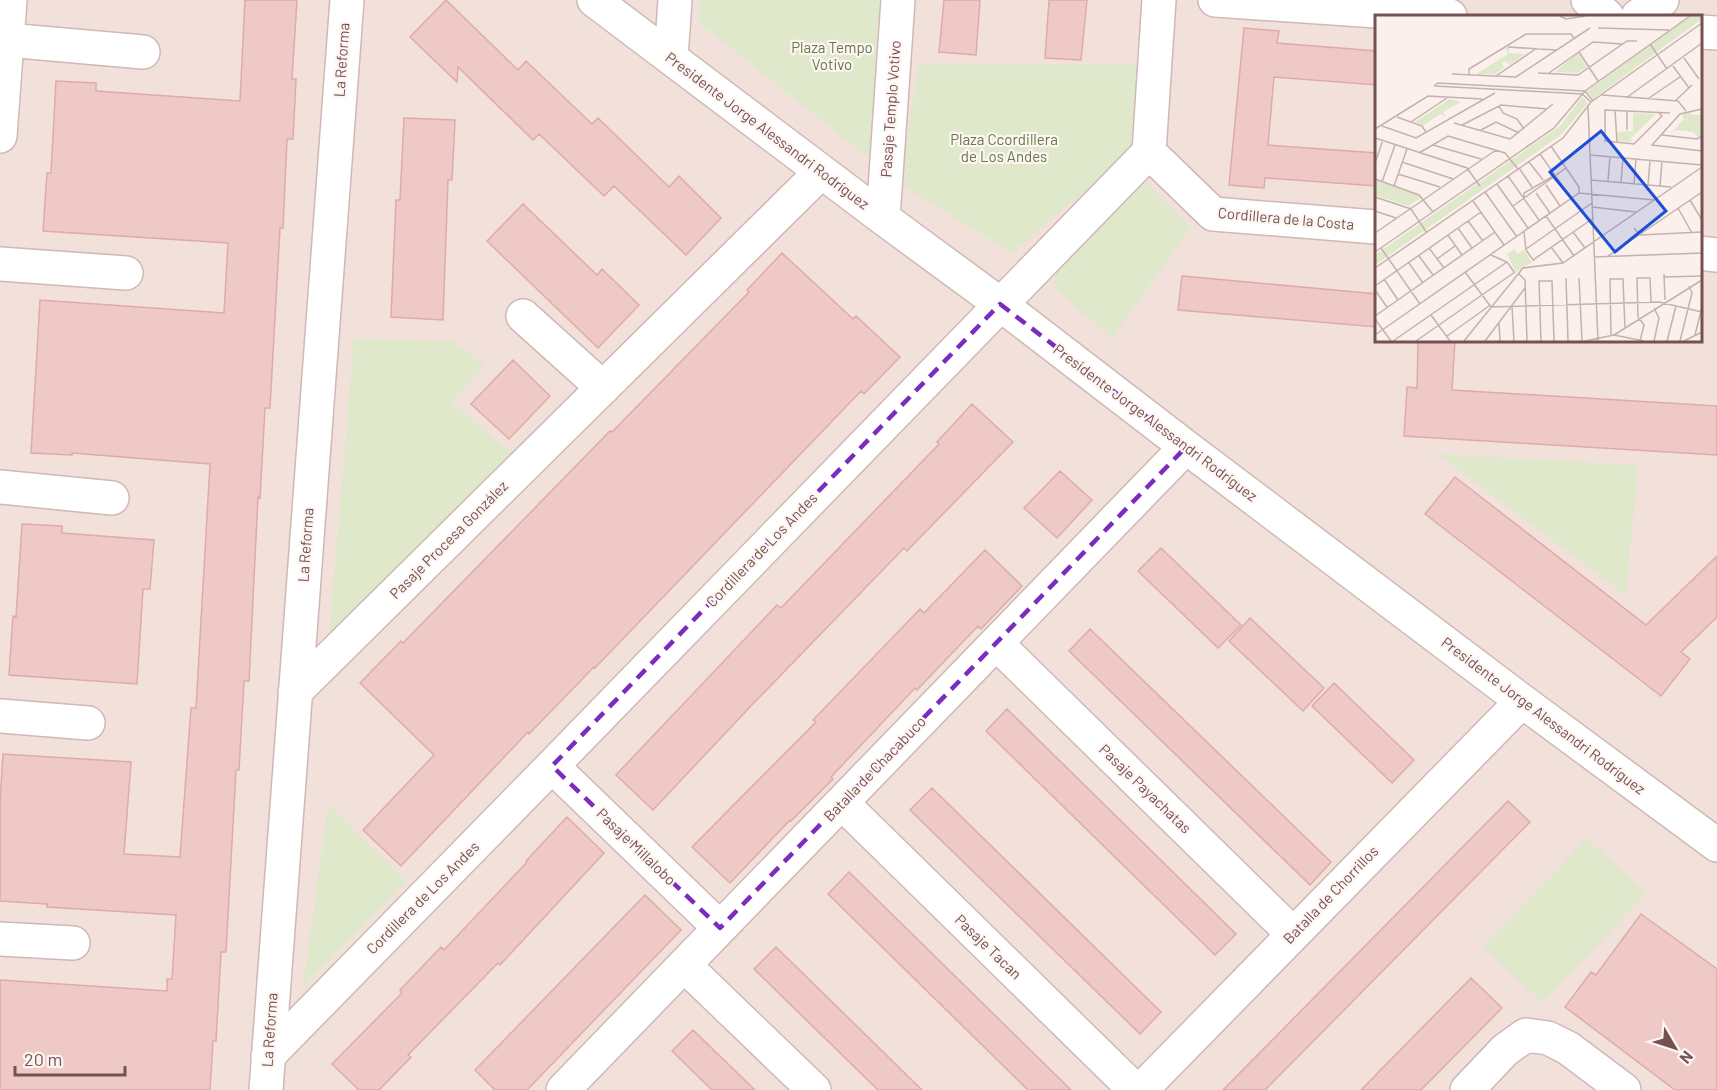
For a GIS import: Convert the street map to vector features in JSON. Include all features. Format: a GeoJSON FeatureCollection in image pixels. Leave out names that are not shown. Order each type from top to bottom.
{"type":"FeatureCollection","features":[{"type":"Feature","properties":{"kind":"street"},"geometry":{"type":"LineString","coordinates":[[0,136],[10,0]]}},
{"type":"Feature","properties":{"kind":"street","name":"La Reforma"},"geometry":{"type":"LineString","coordinates":[[266,1090],[347,0]]}},
{"type":"Feature","properties":{"kind":"street","name":"Presidente Jorge Alessandri Rodríguez"},"geometry":{"type":"LineString","coordinates":[[594,0],[1000,304],[1522,701],[1717,845]]}},
{"type":"Feature","properties":{"kind":"street"},"geometry":{"type":"LineString","coordinates":[[671,58],[675,0]]}},
{"type":"Feature","properties":{"kind":"street","name":"Pasaje Templo Votivo"},"geometry":{"type":"LineString","coordinates":[[883,218],[898,0]]}},
{"type":"Feature","properties":{"kind":"street"},"geometry":{"type":"LineString","coordinates":[[1149,152],[1159,0]]}},
{"type":"Feature","properties":{"kind":"street"},"geometry":{"type":"LineString","coordinates":[[1215,0],[1435,15]]}},
{"type":"Feature","properties":{"kind":"street"},"geometry":{"type":"LineString","coordinates":[[1588,0],[1606,15]]}},
{"type":"Feature","properties":{"kind":"street"},"geometry":{"type":"LineString","coordinates":[[1640,15],[1662,0]]}},
{"type":"Feature","properties":{"kind":"street"},"geometry":{"type":"LineString","coordinates":[[1702,32],[1717,33]]}},
{"type":"Feature","properties":{"kind":"street"},"geometry":{"type":"LineString","coordinates":[[7,40],[143,52]]}},
{"type":"Feature","properties":{"kind":"street","name":"Cordillera de la Costa"},"geometry":{"type":"LineString","coordinates":[[1149,152],[1213,214],[1375,227]]}},
{"type":"Feature","properties":{"kind":"street","name":"Cordillera de Los Andes"},"geometry":{"type":"LineString","coordinates":[[268,1056],[1149,152]]}},
{"type":"Feature","properties":{"kind":"street","name":"Pasaje Procesa González"},"geometry":{"type":"LineString","coordinates":[[295,692],[821,172]]}},
{"type":"Feature","properties":{"kind":"street"},"geometry":{"type":"LineString","coordinates":[[1702,253],[1717,255]]}},
{"type":"Feature","properties":{"kind":"street"},"geometry":{"type":"LineString","coordinates":[[0,264],[126,273]]}},
{"type":"Feature","properties":{"kind":"street"},"geometry":{"type":"LineString","coordinates":[[523,316],[603,388]]}},
{"type":"Feature","properties":{"kind":"street","name":"Batalla de Chacabuco"},"geometry":{"type":"LineString","coordinates":[[563,1090],[1186,447]]}},
{"type":"Feature","properties":{"kind":"street"},"geometry":{"type":"LineString","coordinates":[[0,487],[112,498]]}},
{"type":"Feature","properties":{"kind":"street","name":"Pasaje Payachatas"},"geometry":{"type":"LineString","coordinates":[[996,643],[1293,934]]}},
{"type":"Feature","properties":{"kind":"street","name":"Batalla de Chorrillos"},"geometry":{"type":"LineString","coordinates":[[1141,1090],[1522,701]]}},
{"type":"Feature","properties":{"kind":"street"},"geometry":{"type":"LineString","coordinates":[[0,716],[88,723]]}},
{"type":"Feature","properties":{"kind":"street","name":"Pasaje Millalobo"},"geometry":{"type":"LineString","coordinates":[[552,766],[720,928]]}},
{"type":"Feature","properties":{"kind":"street","name":"Pasaje Tacan"},"geometry":{"type":"LineString","coordinates":[[842,803],[1135,1090]]}},
{"type":"Feature","properties":{"kind":"street"},"geometry":{"type":"LineString","coordinates":[[0,939],[73,943]]}},
{"type":"Feature","properties":{"kind":"street"},"geometry":{"type":"LineString","coordinates":[[684,965],[814,1090]]}},
{"type":"Feature","properties":{"kind":"street"},"geometry":{"type":"LineString","coordinates":[[1467,1090],[1505,1050],[1526,1035],[1548,1038],[1568,1048],[1624,1090]]}},
{"type":"Feature","properties":{"kind":"highlighted area"},"geometry":{"type":"Polygon","coordinates":[[[1000,304],[1186,447],[720,928],[552,766],[1000,304]]]}},
{"type":"Feature","properties":{"kind":"shaded area"},"geometry":{"type":"Polygon","coordinates":[[[0,0],[1717,0],[1717,1090],[0,1090],[0,0]]]}},
{"type":"Feature","properties":{"kind":"green space","name":"Plaza Tempo Votivo"},"geometry":{"type":"Polygon","coordinates":[[[701,0],[891,0],[879,166],[698,22],[701,0]]]}},
{"type":"Feature","properties":{"kind":"green space","name":"Plaza Ccordillera de Los Andes"},"geometry":{"type":"Polygon","coordinates":[[[919,64],[1152,65],[1144,141],[1012,253],[900,184],[919,64]]]}},
{"type":"Feature","properties":{"kind":"green space"},"geometry":{"type":"Polygon","coordinates":[[[1146,183],[1191,227],[1112,338],[1055,289],[1055,272],[1133,187],[1146,183]]]}},
{"type":"Feature","properties":{"kind":"green space"},"geometry":{"type":"Polygon","coordinates":[[[354,339],[454,341],[485,366],[451,402],[514,456],[328,647],[354,339]]]}},
{"type":"Feature","properties":{"kind":"green space"},"geometry":{"type":"Polygon","coordinates":[[[1438,454],[1638,465],[1626,596],[1438,454]]]}},
{"type":"Feature","properties":{"kind":"green space"},"geometry":{"type":"Polygon","coordinates":[[[328,804],[407,882],[303,987],[328,804]]]}},
{"type":"Feature","properties":{"kind":"green space"},"geometry":{"type":"Polygon","coordinates":[[[1587,838],[1646,894],[1542,1003],[1483,947],[1587,838]]]}},
{"type":"Feature","properties":{"kind":"building"},"geometry":{"type":"Polygon","coordinates":[[[245,0],[297,0],[292,79],[296,79],[293,139],[287,139],[270,408],[265,408],[249,681],[244,681],[239,770],[236,770],[226,952],[221,952],[216,1041],[213,1041],[210,1090],[0,1090],[0,980],[167,991],[167,979],[172,979],[176,915],[47,907],[47,904],[0,901],[0,802],[3,754],[131,762],[124,854],[180,857],[191,708],[196,708],[210,464],[72,453],[72,455],[31,453],[40,300],[224,313],[228,243],[43,231],[47,173],[51,173],[56,81],[96,83],[96,91],[240,101],[245,0]]]}},
{"type":"Feature","properties":{"kind":"building"},"geometry":{"type":"Polygon","coordinates":[[[446,0],[518,70],[526,61],[592,124],[598,118],[669,187],[679,176],[721,218],[686,255],[614,186],[604,196],[539,134],[533,140],[458,67],[457,82],[410,37],[446,0]]]}},
{"type":"Feature","properties":{"kind":"building"},"geometry":{"type":"Polygon","coordinates":[[[944,0],[980,0],[976,55],[939,52],[944,0]]]}},
{"type":"Feature","properties":{"kind":"building"},"geometry":{"type":"Polygon","coordinates":[[[1049,0],[1087,0],[1081,60],[1045,58],[1049,0]]]}},
{"type":"Feature","properties":{"kind":"building"},"geometry":{"type":"Polygon","coordinates":[[[1244,28],[1279,31],[1277,43],[1375,51],[1375,85],[1274,77],[1268,145],[1375,153],[1375,186],[1265,178],[1264,188],[1229,185],[1244,28]]]}},
{"type":"Feature","properties":{"kind":"building"},"geometry":{"type":"Polygon","coordinates":[[[404,118],[455,120],[452,180],[448,180],[443,320],[391,317],[396,200],[400,200],[404,118]]]}},
{"type":"Feature","properties":{"kind":"building"},"geometry":{"type":"Polygon","coordinates":[[[523,204],[597,275],[602,269],[639,305],[598,348],[487,241],[523,204]]]}},
{"type":"Feature","properties":{"kind":"building"},"geometry":{"type":"Polygon","coordinates":[[[782,253],[853,319],[856,316],[900,357],[864,394],[861,391],[595,668],[529,734],[528,732],[401,866],[363,830],[434,755],[360,683],[401,641],[403,643],[610,431],[612,432],[749,292],[747,290],[782,253]]]}},
{"type":"Feature","properties":{"kind":"building"},"geometry":{"type":"Polygon","coordinates":[[[1182,276],[1375,294],[1375,327],[1178,310],[1182,276]]]}},
{"type":"Feature","properties":{"kind":"building"},"geometry":{"type":"Polygon","coordinates":[[[1418,342],[1455,342],[1452,390],[1717,406],[1717,455],[1404,436],[1407,387],[1417,388],[1418,342]]]}},
{"type":"Feature","properties":{"kind":"building"},"geometry":{"type":"Polygon","coordinates":[[[513,360],[550,396],[509,439],[471,404],[513,360]]]}},
{"type":"Feature","properties":{"kind":"building"},"geometry":{"type":"Polygon","coordinates":[[[972,404],[1013,442],[907,551],[904,548],[653,810],[616,775],[777,605],[781,608],[939,444],[937,442],[972,404]]]}},
{"type":"Feature","properties":{"kind":"building"},"geometry":{"type":"Polygon","coordinates":[[[1060,471],[1092,500],[1057,538],[1024,508],[1060,471]]]}},
{"type":"Feature","properties":{"kind":"building"},"geometry":{"type":"Polygon","coordinates":[[[1455,477],[1646,625],[1717,556],[1717,617],[1681,652],[1690,659],[1661,696],[1425,514],[1455,477]]]}},
{"type":"Feature","properties":{"kind":"building"},"geometry":{"type":"Polygon","coordinates":[[[22,524],[62,526],[62,533],[154,540],[150,589],[143,589],[137,684],[9,675],[13,616],[16,617],[22,524]]]}},
{"type":"Feature","properties":{"kind":"building"},"geometry":{"type":"Polygon","coordinates":[[[1161,548],[1241,625],[1218,648],[1138,571],[1161,548]]]}},
{"type":"Feature","properties":{"kind":"building"},"geometry":{"type":"Polygon","coordinates":[[[985,550],[1022,586],[981,629],[978,626],[917,690],[915,688],[831,777],[833,779],[730,883],[692,847],[816,722],[813,720],[920,609],[924,613],[985,550]]]}},
{"type":"Feature","properties":{"kind":"building"},"geometry":{"type":"Polygon","coordinates":[[[1250,618],[1324,688],[1303,711],[1229,641],[1250,618]]]}},
{"type":"Feature","properties":{"kind":"building"},"geometry":{"type":"Polygon","coordinates":[[[1090,629],[1331,862],[1310,885],[1069,651],[1090,629]]]}},
{"type":"Feature","properties":{"kind":"building"},"geometry":{"type":"Polygon","coordinates":[[[1334,683],[1414,760],[1392,783],[1312,706],[1334,683]]]}},
{"type":"Feature","properties":{"kind":"building"},"geometry":{"type":"Polygon","coordinates":[[[1007,709],[1236,934],[1215,955],[986,731],[1007,709]]]}},
{"type":"Feature","properties":{"kind":"building"},"geometry":{"type":"Polygon","coordinates":[[[932,788],[1161,1012],[1140,1034],[910,810],[932,788]]]}},
{"type":"Feature","properties":{"kind":"building"},"geometry":{"type":"Polygon","coordinates":[[[1508,801],[1530,822],[1265,1090],[1223,1090],[1508,801]]]}},
{"type":"Feature","properties":{"kind":"building"},"geometry":{"type":"Polygon","coordinates":[[[567,817],[604,853],[500,965],[498,963],[408,1055],[411,1057],[379,1090],[359,1090],[332,1064],[402,993],[400,990],[441,947],[444,950],[567,817]]]}},
{"type":"Feature","properties":{"kind":"building"},"geometry":{"type":"Polygon","coordinates":[[[849,872],[1071,1090],[1028,1090],[828,894],[849,872]]]}},
{"type":"Feature","properties":{"kind":"building"},"geometry":{"type":"Polygon","coordinates":[[[645,895],[681,930],[527,1090],[495,1090],[475,1070],[645,895]]]}},
{"type":"Feature","properties":{"kind":"building"},"geometry":{"type":"Polygon","coordinates":[[[1641,914],[1717,969],[1717,1090],[1675,1090],[1565,1007],[1591,972],[1596,975],[1641,914]]]}},
{"type":"Feature","properties":{"kind":"building"},"geometry":{"type":"Polygon","coordinates":[[[776,947],[922,1090],[878,1090],[754,969],[776,947]]]}},
{"type":"Feature","properties":{"kind":"building"},"geometry":{"type":"Polygon","coordinates":[[[1471,978],[1502,1008],[1421,1090],[1361,1090],[1471,978]]]}},
{"type":"Feature","properties":{"kind":"building"},"geometry":{"type":"Polygon","coordinates":[[[693,1030],[755,1090],[712,1090],[672,1051],[693,1030]]]}}]}
